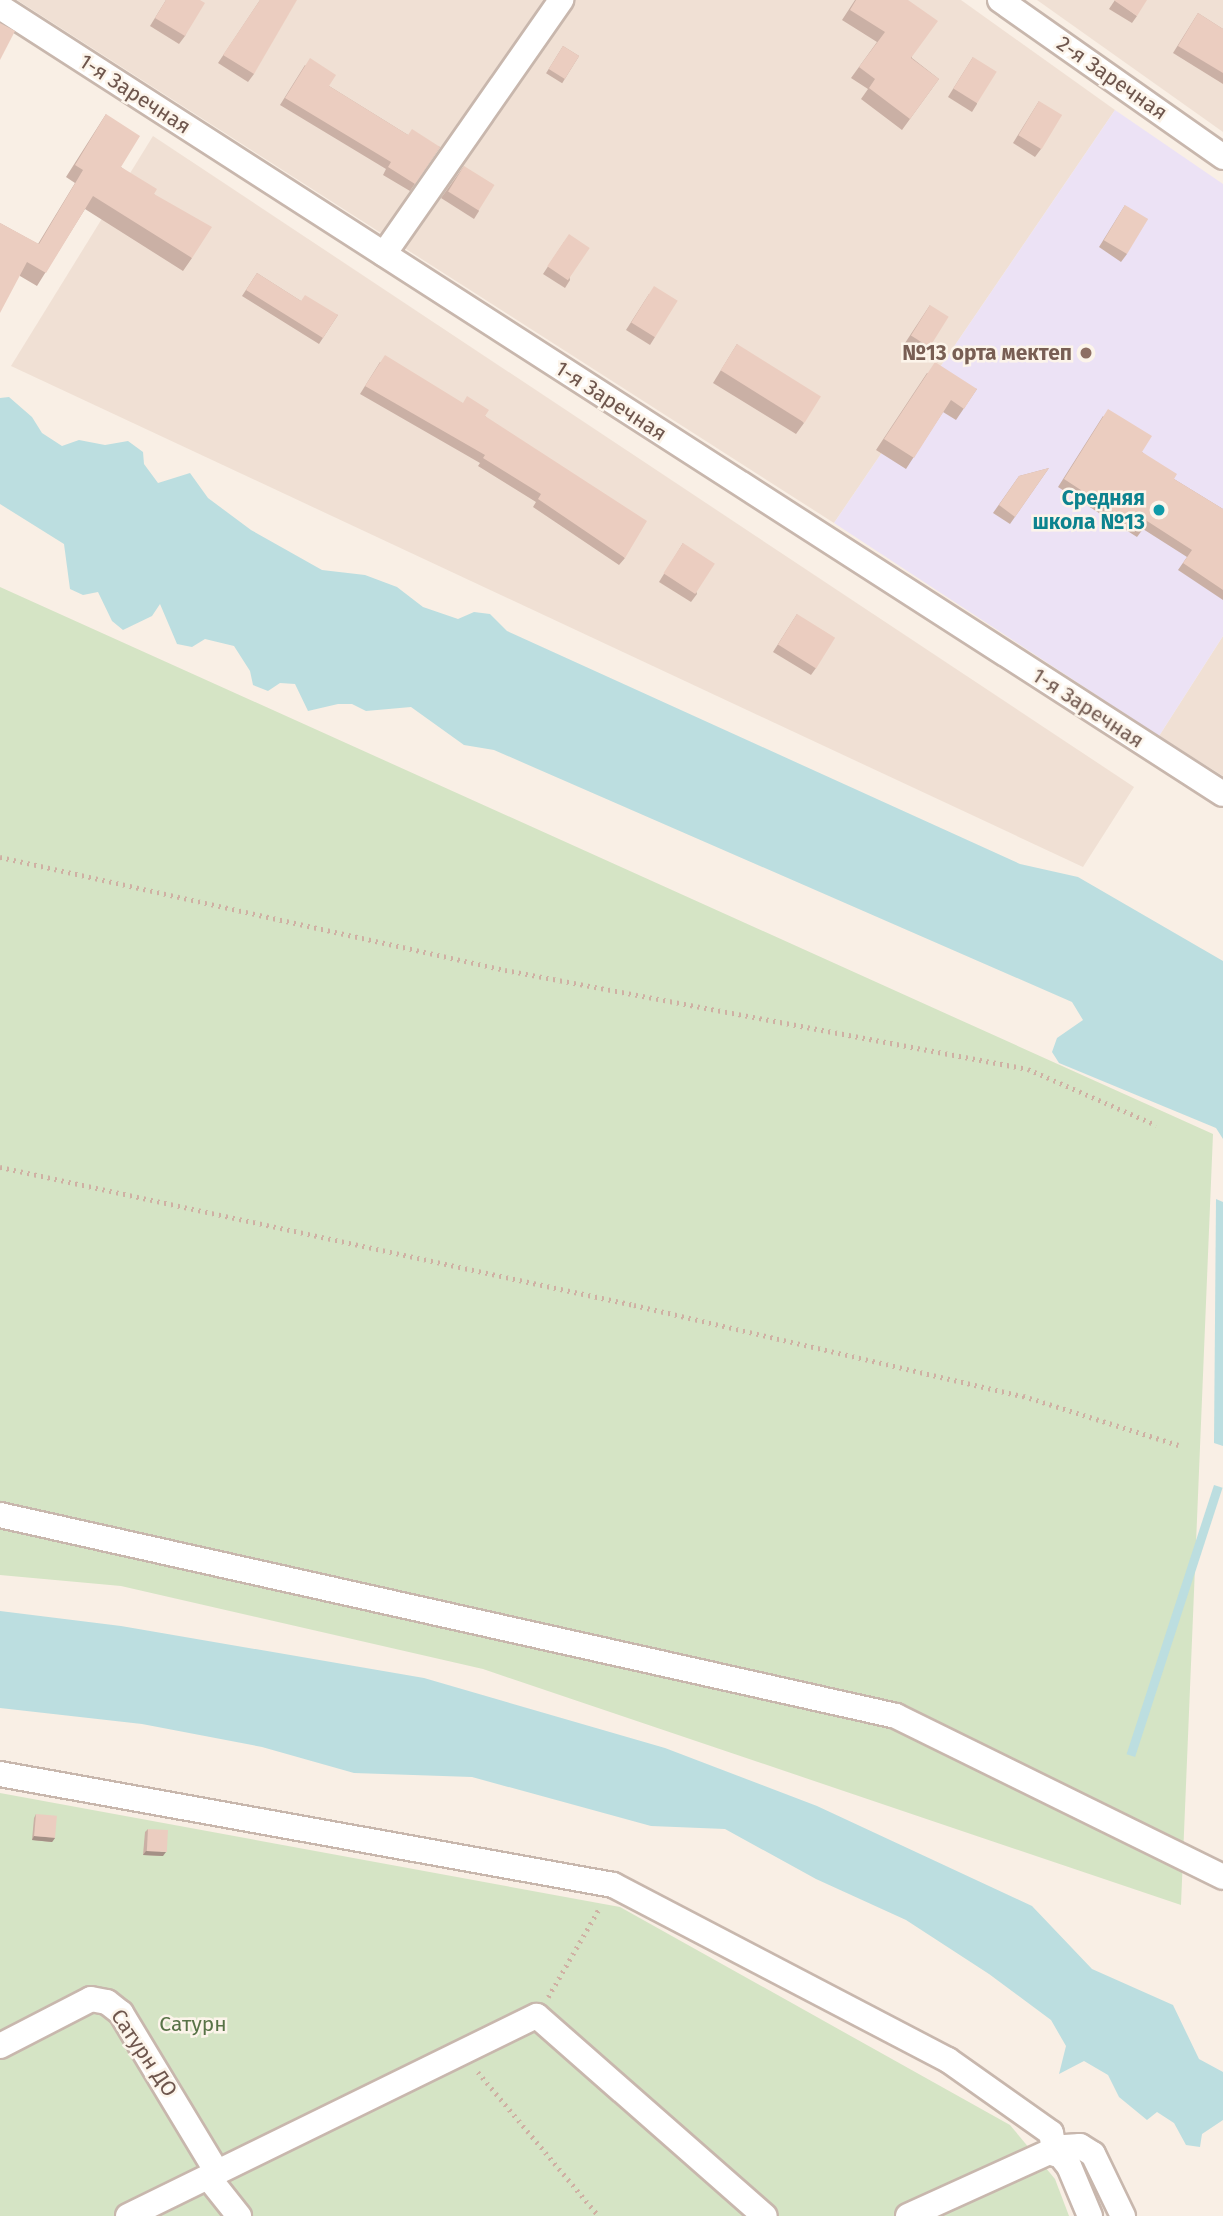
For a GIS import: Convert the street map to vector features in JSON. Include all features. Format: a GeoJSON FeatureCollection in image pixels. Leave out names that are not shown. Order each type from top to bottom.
{"type":"FeatureCollection","features":[{"type":"Feature","properties":{"kind":"street"},"geometry":{"type":"LineString","coordinates":[[384,254],[561,0]]}},
{"type":"Feature","properties":{"kind":"street","name":"2-я Заречная"},"geometry":{"type":"LineString","coordinates":[[1000,0],[1223,157]]}},
{"type":"Feature","properties":{"kind":"street","name":"1-я Заречная"},"geometry":{"type":"LineString","coordinates":[[0,7],[1223,794]]}},
{"type":"Feature","properties":{"kind":"street"},"geometry":{"type":"LineString","coordinates":[[0,1515],[896,1716],[1223,1877]]}},
{"type":"Feature","properties":{"kind":"street"},"geometry":{"type":"LineString","coordinates":[[0,1774],[613,1885],[948,2060],[1051,2133],[1055,2154],[1069,2166],[1090,2216]]}},
{"type":"Feature","properties":{"kind":"street","name":"Сатурн ДО"},"geometry":{"type":"LineString","coordinates":[[0,2046],[91,1999],[107,2002],[121,2013],[239,2216]]}},
{"type":"Feature","properties":{"kind":"street"},"geometry":{"type":"LineString","coordinates":[[128,2216],[537,2016],[765,2216]]}},
{"type":"Feature","properties":{"kind":"street"},"geometry":{"type":"LineString","coordinates":[[908,2216],[1032,2157],[1055,2154],[1065,2147],[1080,2146],[1093,2154],[1123,2216]]}},
{"type":"Feature","properties":{"kind":"path"},"geometry":{"type":"LineString","coordinates":[[0,857],[505,970],[1028,1069],[1156,1125]]}},
{"type":"Feature","properties":{"kind":"path"},"geometry":{"type":"LineString","coordinates":[[0,1167],[1023,1396],[1178,1445]]}},
{"type":"Feature","properties":{"kind":"path"},"geometry":{"type":"LineString","coordinates":[[537,2016],[613,1885]]}},
{"type":"Feature","properties":{"kind":"path"},"geometry":{"type":"LineString","coordinates":[[462,2052],[599,2216]]}},
{"type":"Feature","properties":{"kind":"shaded area"},"geometry":{"type":"Polygon","coordinates":[[[17,0],[961,0],[1115,110],[834,523],[17,0]]]}},
{"type":"Feature","properties":{"kind":"shaded area"},"geometry":{"type":"Polygon","coordinates":[[[1037,0],[1223,0],[1223,132],[1037,0]]]}},
{"type":"Feature","properties":{"kind":"shaded area","name":"№13 орта мектеп"},"geometry":{"type":"Polygon","coordinates":[[[1115,110],[1223,184],[1223,636],[1159,736],[834,523],[1115,110]]]}},
{"type":"Feature","properties":{"kind":"shaded area"},"geometry":{"type":"Polygon","coordinates":[[[153,136],[1134,787],[1083,867],[11,366],[153,136]]]}},
{"type":"Feature","properties":{"kind":"shaded area"},"geometry":{"type":"Polygon","coordinates":[[[1223,636],[1223,776],[1159,736],[1223,636]]]}},
{"type":"Feature","properties":{"kind":"green space"},"geometry":{"type":"Polygon","coordinates":[[[0,587],[1213,1134],[1181,1905],[483,1669],[121,1586],[0,1575],[0,587]]]}},
{"type":"Feature","properties":{"kind":"green space","name":"Сатурн"},"geometry":{"type":"Polygon","coordinates":[[[0,1793],[620,1907],[1010,2125],[1055,2179],[1069,2216],[0,2216],[0,1793]]]}},
{"type":"Feature","properties":{"kind":"water"},"geometry":{"type":"Polygon","coordinates":[[[9,397],[32,417],[42,433],[62,446],[79,440],[105,445],[128,441],[143,452],[144,464],[158,483],[190,473],[208,498],[251,530],[322,570],[365,575],[397,587],[423,607],[458,619],[474,612],[490,614],[507,631],[1020,864],[1078,877],[1223,961],[1223,1139],[1216,1128],[1059,1063],[1052,1052],[1057,1038],[1083,1020],[1072,1002],[494,750],[464,745],[411,707],[366,711],[352,704],[338,704],[308,711],[295,684],[280,683],[268,691],[253,685],[250,671],[234,646],[205,639],[192,647],[177,644],[160,604],[152,616],[123,630],[112,621],[98,592],[83,595],[70,589],[64,544],[0,504],[0,398],[9,397]]]}},
{"type":"Feature","properties":{"kind":"water"},"geometry":{"type":"Polygon","coordinates":[[[1216,1199],[1223,1202],[1223,1446],[1214,1443],[1216,1199]]]}},
{"type":"Feature","properties":{"kind":"water"},"geometry":{"type":"Polygon","coordinates":[[[1214,1485],[1223,1488],[1135,1757],[1127,1754],[1214,1485]]]}},
{"type":"Feature","properties":{"kind":"water"},"geometry":{"type":"Polygon","coordinates":[[[0,1611],[121,1626],[424,1678],[665,1748],[817,1806],[1032,1906],[1092,1969],[1173,2005],[1199,2059],[1223,2072],[1223,2120],[1202,2134],[1200,2147],[1186,2145],[1174,2123],[1157,2112],[1147,2120],[1119,2097],[1108,2075],[1084,2061],[1059,2074],[1066,2046],[1051,2020],[989,1974],[906,1920],[816,1879],[725,1829],[651,1826],[472,1777],[354,1773],[262,1747],[142,1724],[0,1708],[0,1611]]]}},
{"type":"Feature","properties":{"kind":"building"},"geometry":{"type":"Polygon","coordinates":[[[166,0],[200,0],[205,3],[185,36],[155,18],[166,0]]]}},
{"type":"Feature","properties":{"kind":"building"},"geometry":{"type":"Polygon","coordinates":[[[260,0],[297,0],[254,74],[223,55],[260,0]]]}},
{"type":"Feature","properties":{"kind":"building"},"geometry":{"type":"Polygon","coordinates":[[[856,0],[908,0],[938,21],[911,58],[939,79],[910,119],[869,88],[875,79],[859,67],[885,32],[850,10],[856,0]]]}},
{"type":"Feature","properties":{"kind":"building"},"geometry":{"type":"Polygon","coordinates":[[[1115,0],[1147,0],[1137,16],[1115,0]]]}},
{"type":"Feature","properties":{"kind":"building"},"geometry":{"type":"Polygon","coordinates":[[[1198,13],[1223,29],[1223,73],[1178,46],[1198,13]]]}},
{"type":"Feature","properties":{"kind":"building"},"geometry":{"type":"Polygon","coordinates":[[[0,23],[15,31],[0,60],[0,23]]]}},
{"type":"Feature","properties":{"kind":"building"},"geometry":{"type":"Polygon","coordinates":[[[563,46],[579,56],[565,79],[549,69],[563,46]]]}},
{"type":"Feature","properties":{"kind":"building"},"geometry":{"type":"Polygon","coordinates":[[[973,57],[997,72],[977,103],[953,88],[973,57]]]}},
{"type":"Feature","properties":{"kind":"building"},"geometry":{"type":"Polygon","coordinates":[[[310,58],[336,75],[329,86],[408,135],[412,129],[440,147],[415,184],[388,167],[391,162],[285,98],[310,58]]]}},
{"type":"Feature","properties":{"kind":"building"},"geometry":{"type":"Polygon","coordinates":[[[1039,101],[1062,115],[1042,149],[1018,135],[1039,101]]]}},
{"type":"Feature","properties":{"kind":"building"},"geometry":{"type":"Polygon","coordinates":[[[106,114],[140,136],[121,167],[157,189],[154,194],[212,227],[192,258],[93,196],[46,273],[27,262],[0,313],[0,223],[39,244],[83,170],[75,165],[106,114]]]}},
{"type":"Feature","properties":{"kind":"building"},"geometry":{"type":"Polygon","coordinates":[[[464,166],[495,185],[479,211],[448,191],[464,166]]]}},
{"type":"Feature","properties":{"kind":"building"},"geometry":{"type":"Polygon","coordinates":[[[1125,205],[1148,219],[1127,254],[1104,240],[1125,205]]]}},
{"type":"Feature","properties":{"kind":"building"},"geometry":{"type":"Polygon","coordinates":[[[569,234],[590,248],[568,280],[547,266],[569,234]]]}},
{"type":"Feature","properties":{"kind":"building"},"geometry":{"type":"Polygon","coordinates":[[[257,273],[301,301],[305,295],[338,315],[323,338],[246,290],[257,273]]]}},
{"type":"Feature","properties":{"kind":"building"},"geometry":{"type":"Polygon","coordinates":[[[654,286],[678,301],[655,337],[631,322],[654,286]]]}},
{"type":"Feature","properties":{"kind":"building"},"geometry":{"type":"Polygon","coordinates":[[[930,305],[949,317],[930,347],[911,336],[930,305]]]}},
{"type":"Feature","properties":{"kind":"building"},"geometry":{"type":"Polygon","coordinates":[[[737,344],[821,396],[805,423],[721,370],[737,344]]]}},
{"type":"Feature","properties":{"kind":"building"},"geometry":{"type":"Polygon","coordinates":[[[385,355],[463,403],[467,396],[489,410],[485,416],[647,521],[625,558],[538,499],[541,494],[483,458],[485,455],[365,386],[385,355]]]}},
{"type":"Feature","properties":{"kind":"building"},"geometry":{"type":"Polygon","coordinates":[[[935,362],[977,389],[964,409],[951,400],[914,458],[884,439],[935,362]]]}},
{"type":"Feature","properties":{"kind":"building","name":"Средняя школа №13"},"geometry":{"type":"Polygon","coordinates":[[[1108,409],[1152,436],[1142,452],[1177,474],[1174,479],[1223,509],[1223,590],[1183,563],[1192,550],[1147,521],[1142,530],[1064,479],[1108,409]]]}},
{"type":"Feature","properties":{"kind":"building"},"geometry":{"type":"Polygon","coordinates":[[[1049,468],[1015,517],[999,505],[1019,476],[1049,468]]]}},
{"type":"Feature","properties":{"kind":"building"},"geometry":{"type":"Polygon","coordinates":[[[683,543],[715,564],[695,594],[663,573],[683,543]]]}},
{"type":"Feature","properties":{"kind":"building"},"geometry":{"type":"Polygon","coordinates":[[[797,614],[835,638],[816,668],[778,645],[797,614]]]}},
{"type":"Feature","properties":{"kind":"building"},"geometry":{"type":"Polygon","coordinates":[[[36,1814],[57,1816],[55,1838],[34,1836],[36,1814]]]}},
{"type":"Feature","properties":{"kind":"building"},"geometry":{"type":"Polygon","coordinates":[[[148,1829],[168,1830],[167,1852],[147,1851],[148,1829]]]}},
{"type":"Feature","properties":{"kind":"place","name":"№13 орта мектеп"},"geometry":{"type":"Point","coordinates":[1086,353]}},
{"type":"Feature","properties":{"kind":"place","name":"Средняя школа №13"},"geometry":{"type":"Point","coordinates":[1159,510]}}]}
